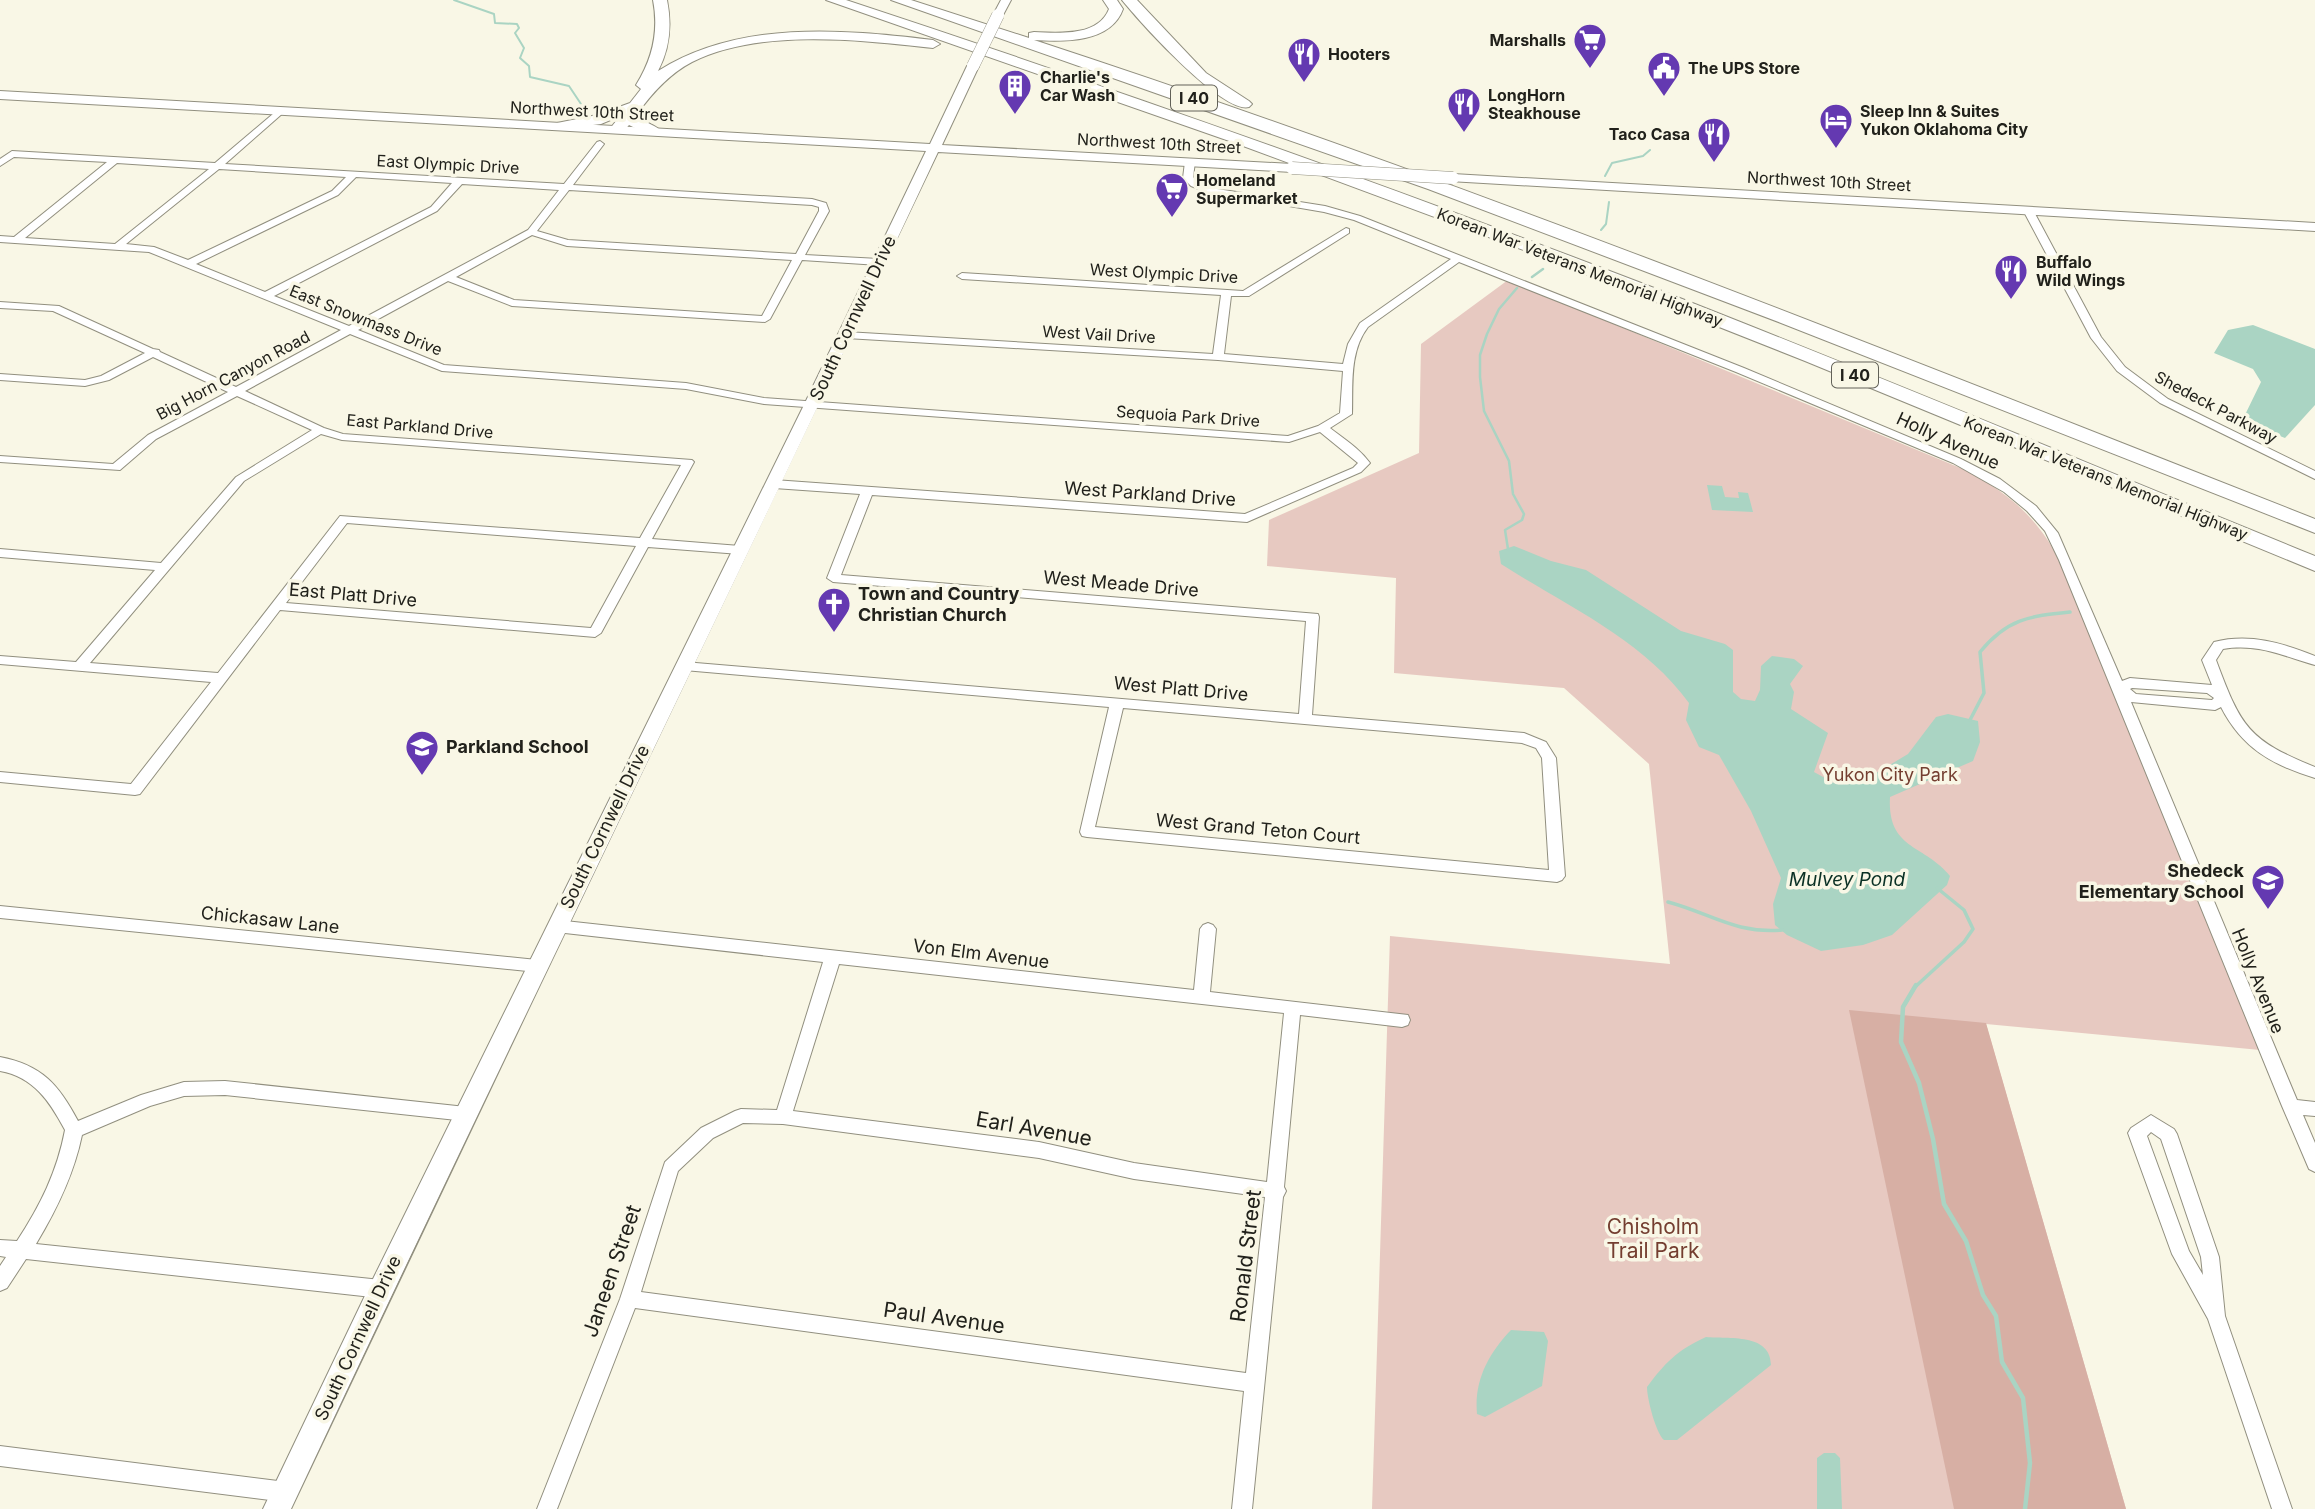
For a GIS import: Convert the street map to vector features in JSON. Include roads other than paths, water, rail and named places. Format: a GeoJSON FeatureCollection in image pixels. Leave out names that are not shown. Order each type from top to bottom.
{"type":"FeatureCollection","features":[{"type":"Feature","properties":{"kind":"highway"},"geometry":{"type":"LineString","coordinates":[[556,127],[628,111],[646,82],[659,51],[664,21],[660,0]]}},
{"type":"Feature","properties":{"kind":"highway","name":"Korean War Veterans Memorial Highway"},"geometry":{"type":"LineString","coordinates":[[833,0],[1037,67],[1273,151],[1621,282],[2315,564]]}},
{"type":"Feature","properties":{"kind":"highway","name":"Korean War Veterans Memorial Highway"},"geometry":{"type":"LineString","coordinates":[[898,0],[1383,164],[1785,316],[2315,527]]}},
{"type":"Feature","properties":{"kind":"highway"},"geometry":{"type":"LineString","coordinates":[[1003,34],[1055,37],[1090,31],[1113,18],[1116,9],[1110,0]]}},
{"type":"Feature","properties":{"kind":"highway"},"geometry":{"type":"LineString","coordinates":[[1129,0],[1200,76],[1228,96],[1383,164]]}},
{"type":"Feature","properties":{"kind":"highway"},"geometry":{"type":"LineString","coordinates":[[613,130],[662,76],[683,63],[723,48],[776,38],[822,36],[898,40],[959,49],[1037,67]]}},
{"type":"Feature","properties":{"kind":"highway"},"geometry":{"type":"LineString","coordinates":[[628,111],[635,122],[654,132]]}},
{"type":"Feature","properties":{"kind":"main road","name":"South Cornwell Drive"},"geometry":{"type":"LineString","coordinates":[[281,1501],[556,926],[774,484],[1006,0]]}},
{"type":"Feature","properties":{"kind":"main road","name":"Northwest 10th Street"},"geometry":{"type":"LineString","coordinates":[[0,95],[2315,227]]}},
{"type":"Feature","properties":{"kind":"street"},"geometry":{"type":"LineString","coordinates":[[117,247],[280,111]]}},
{"type":"Feature","properties":{"kind":"street","name":"Big Horn Canyon Road"},"geometry":{"type":"LineString","coordinates":[[0,459],[116,468],[152,437],[531,232],[600,144]]}},
{"type":"Feature","properties":{"kind":"street","name":"East Olympic Drive"},"geometry":{"type":"LineString","coordinates":[[0,163],[12,154],[812,202],[823,205],[824,211],[800,257]]}},
{"type":"Feature","properties":{"kind":"street"},"geometry":{"type":"LineString","coordinates":[[16,240],[114,161]]}},
{"type":"Feature","properties":{"kind":"street","name":"Holly Avenue"},"geometry":{"type":"LineString","coordinates":[[1190,162],[1188,178],[1194,184],[1209,190],[1325,209],[1357,218],[1460,257],[1957,461],[1994,480],[2027,505],[2049,528],[2120,688],[2315,1164]]}},
{"type":"Feature","properties":{"kind":"street"},"geometry":{"type":"LineString","coordinates":[[190,263],[335,193],[353,175]]}},
{"type":"Feature","properties":{"kind":"street"},"geometry":{"type":"LineString","coordinates":[[265,296],[434,209],[459,181]]}},
{"type":"Feature","properties":{"kind":"street","name":"Shedeck Parkway"},"geometry":{"type":"LineString","coordinates":[[2028,210],[2096,338],[2121,369],[2164,401],[2315,475]]}},
{"type":"Feature","properties":{"kind":"street","name":"West Olympic Drive"},"geometry":{"type":"LineString","coordinates":[[962,276],[1245,294],[1346,231]]}},
{"type":"Feature","properties":{"kind":"street"},"geometry":{"type":"LineString","coordinates":[[531,232],[567,243],[879,262]]}},
{"type":"Feature","properties":{"kind":"street","name":"East Snowmass Drive"},"geometry":{"type":"LineString","coordinates":[[0,239],[151,249],[442,368],[687,386],[764,401],[812,405]]}},
{"type":"Feature","properties":{"kind":"street"},"geometry":{"type":"LineString","coordinates":[[448,277],[512,303],[765,319],[800,257]]}},
{"type":"Feature","properties":{"kind":"street","name":"Sequoia Park Drive"},"geometry":{"type":"LineString","coordinates":[[812,405],[1289,439],[1322,428],[1346,414],[1349,368],[1356,333],[1460,257]]}},
{"type":"Feature","properties":{"kind":"street"},"geometry":{"type":"LineString","coordinates":[[1218,357],[1226,294]]}},
{"type":"Feature","properties":{"kind":"street","name":"East Parkland Drive"},"geometry":{"type":"LineString","coordinates":[[0,304],[55,308],[320,430],[342,437],[688,462],[644,543]]}},
{"type":"Feature","properties":{"kind":"street","name":"West Vail Drive"},"geometry":{"type":"LineString","coordinates":[[846,335],[1218,357],[1349,368]]}},
{"type":"Feature","properties":{"kind":"street"},"geometry":{"type":"LineString","coordinates":[[0,377],[85,383],[106,378],[155,352]]}},
{"type":"Feature","properties":{"kind":"street","name":"West Parkland Drive"},"geometry":{"type":"LineString","coordinates":[[867,492],[1247,518],[1357,471],[1364,463],[1358,455],[1322,428]]}},
{"type":"Feature","properties":{"kind":"street"},"geometry":{"type":"LineString","coordinates":[[79,667],[240,479],[320,430]]}},
{"type":"Feature","properties":{"kind":"street"},"geometry":{"type":"LineString","coordinates":[[774,484],[867,492]]}},
{"type":"Feature","properties":{"kind":"street","name":"West Meade Drive"},"geometry":{"type":"LineString","coordinates":[[867,492],[833,578],[1313,617],[1306,719]]}},
{"type":"Feature","properties":{"kind":"street"},"geometry":{"type":"LineString","coordinates":[[276,606],[344,519],[740,550]]}},
{"type":"Feature","properties":{"kind":"street","name":"East Platt Drive"},"geometry":{"type":"LineString","coordinates":[[0,777],[135,790],[276,606],[595,633],[644,543]]}},
{"type":"Feature","properties":{"kind":"street"},"geometry":{"type":"LineString","coordinates":[[0,553],[165,566]]}},
{"type":"Feature","properties":{"kind":"street"},"geometry":{"type":"LineString","coordinates":[[2315,661],[2280,647],[2243,640],[2219,645],[2209,660],[2223,697],[2245,735],[2265,751],[2315,773]]}},
{"type":"Feature","properties":{"kind":"street"},"geometry":{"type":"LineString","coordinates":[[0,660],[221,678]]}},
{"type":"Feature","properties":{"kind":"street","name":"West Platt Drive"},"geometry":{"type":"LineString","coordinates":[[684,667],[1524,738],[1541,746],[1549,758],[1557,876]]}},
{"type":"Feature","properties":{"kind":"street"},"geometry":{"type":"LineString","coordinates":[[2120,688],[2133,698],[2215,705],[2223,697]]}},
{"type":"Feature","properties":{"kind":"street","name":"West Grand Teton Court"},"geometry":{"type":"LineString","coordinates":[[1117,703],[1087,832],[1557,876]]}},
{"type":"Feature","properties":{"kind":"street","name":"Chickasaw Lane"},"geometry":{"type":"LineString","coordinates":[[0,912],[537,966]]}},
{"type":"Feature","properties":{"kind":"street","name":"Von Elm Avenue"},"geometry":{"type":"LineString","coordinates":[[556,926],[1402,1020]]}},
{"type":"Feature","properties":{"kind":"street"},"geometry":{"type":"LineString","coordinates":[[1201,998],[1208,929]]}},
{"type":"Feature","properties":{"kind":"street"},"geometry":{"type":"LineString","coordinates":[[783,1117],[833,956]]}},
{"type":"Feature","properties":{"kind":"street","name":"Ronald Street"},"geometry":{"type":"LineString","coordinates":[[1242,1509],[1277,1191],[1293,1008]]}},
{"type":"Feature","properties":{"kind":"street"},"geometry":{"type":"LineString","coordinates":[[0,1064],[11,1065],[39,1077],[57,1098],[74,1130],[69,1158],[58,1191],[0,1282]]}},
{"type":"Feature","properties":{"kind":"street"},"geometry":{"type":"LineString","coordinates":[[74,1130],[184,1089],[225,1088],[466,1114]]}},
{"type":"Feature","properties":{"kind":"street"},"geometry":{"type":"LineString","coordinates":[[2290,1106],[2315,1108]]}},
{"type":"Feature","properties":{"kind":"street","name":"Janeen Street"},"geometry":{"type":"LineString","coordinates":[[547,1509],[629,1299],[671,1167],[707,1133],[741,1116],[783,1117]]}},
{"type":"Feature","properties":{"kind":"street","name":"Earl Avenue"},"geometry":{"type":"LineString","coordinates":[[783,1117],[1039,1150],[1135,1171],[1277,1191]]}},
{"type":"Feature","properties":{"kind":"street"},"geometry":{"type":"LineString","coordinates":[[2216,1316],[2210,1257],[2168,1134],[2151,1122],[2137,1132],[2181,1254],[2216,1316],[2282,1509]]}},
{"type":"Feature","properties":{"kind":"street"},"geometry":{"type":"LineString","coordinates":[[0,1248],[381,1289]]}},
{"type":"Feature","properties":{"kind":"street","name":"Paul Avenue"},"geometry":{"type":"LineString","coordinates":[[629,1299],[1254,1383]]}},
{"type":"Feature","properties":{"kind":"street"},"geometry":{"type":"LineString","coordinates":[[0,1455],[281,1501]]}},
{"type":"Feature","properties":{"kind":"water"},"geometry":{"type":"Polygon","coordinates":[[[2253,325],[2315,349],[2315,405],[2285,438],[2242,421],[2261,382],[2253,369],[2214,353],[2228,330],[2253,325]]]}},
{"type":"Feature","properties":{"kind":"water"},"geometry":{"type":"Polygon","coordinates":[[[1707,485],[1722,486],[1725,497],[1739,498],[1738,492],[1748,493],[1753,512],[1712,510],[1707,485]]]}},
{"type":"Feature","properties":{"kind":"water","name":"Mulvey Pond"},"geometry":{"type":"Polygon","coordinates":[[[1514,546],[1551,561],[1586,570],[1681,631],[1725,644],[1733,650],[1733,692],[1741,699],[1755,701],[1760,690],[1761,666],[1772,656],[1794,659],[1803,666],[1790,684],[1794,692],[1791,709],[1828,733],[1814,772],[1836,784],[1863,781],[1908,754],[1936,717],[1948,714],[1978,721],[1980,742],[1973,761],[1890,797],[1894,827],[1909,844],[1950,876],[1947,885],[1892,935],[1863,945],[1821,951],[1787,935],[1775,925],[1773,904],[1781,878],[1751,811],[1719,755],[1699,747],[1686,720],[1689,703],[1670,680],[1626,642],[1501,564],[1499,551],[1514,546]]]}},
{"type":"Feature","properties":{"kind":"water"},"geometry":{"type":"Polygon","coordinates":[[[1511,1330],[1544,1332],[1548,1341],[1542,1386],[1485,1417],[1477,1414],[1480,1379],[1489,1358],[1511,1330]]]}},
{"type":"Feature","properties":{"kind":"water"},"geometry":{"type":"Polygon","coordinates":[[[1706,1337],[1736,1338],[1756,1343],[1764,1347],[1771,1365],[1677,1440],[1664,1440],[1652,1415],[1647,1387],[1672,1358],[1706,1337]]]}},
{"type":"Feature","properties":{"kind":"water"},"geometry":{"type":"Polygon","coordinates":[[[1824,1453],[1835,1453],[1840,1458],[1842,1509],[1817,1509],[1817,1458],[1824,1453]]]}},
{"type":"Feature","properties":{"kind":"waterway"},"geometry":{"type":"LineString","coordinates":[[454,0],[494,14],[495,23],[517,24],[519,28],[515,33],[524,48],[520,58],[529,66],[530,77],[569,86],[583,107]]}},
{"type":"Feature","properties":{"kind":"waterway"},"geometry":{"type":"LineString","coordinates":[[1605,176],[1612,163],[1643,156],[1650,150]]}},
{"type":"Feature","properties":{"kind":"waterway"},"geometry":{"type":"LineString","coordinates":[[1601,230],[1606,224],[1609,202]]}},
{"type":"Feature","properties":{"kind":"waterway"},"geometry":{"type":"LineString","coordinates":[[1532,277],[1543,269]]}},
{"type":"Feature","properties":{"kind":"waterway"},"geometry":{"type":"LineString","coordinates":[[1508,549],[1505,530],[1522,520],[1524,514],[1513,494],[1509,461],[1484,411],[1480,355],[1499,309],[1517,288]]}},
{"type":"Feature","properties":{"kind":"waterway"},"geometry":{"type":"LineString","coordinates":[[1970,720],[1984,693],[1980,652],[1990,641],[2020,621],[2070,612]]}},
{"type":"Feature","properties":{"kind":"waterway"},"geometry":{"type":"LineString","coordinates":[[1915,987],[1964,942],[1973,929],[1964,910],[1937,888]]}},
{"type":"Feature","properties":{"kind":"waterway"},"geometry":{"type":"LineString","coordinates":[[1668,902],[1736,926],[1782,930]]}},
{"type":"Feature","properties":{"kind":"waterway"},"geometry":{"type":"LineString","coordinates":[[1916,985],[1903,1007],[1901,1042],[1919,1083],[1933,1139],[1944,1204],[1966,1241],[1983,1295],[1996,1316],[2002,1362],[2023,1398],[2030,1463],[2025,1509]]}},
{"type":"Feature","properties":{"kind":"place","name":"Marshalls"},"geometry":{"type":"Point","coordinates":[1590,70]}},
{"type":"Feature","properties":{"kind":"place","name":"Hooters"},"geometry":{"type":"Point","coordinates":[1304,84]}},
{"type":"Feature","properties":{"kind":"place","name":"The UPS Store"},"geometry":{"type":"Point","coordinates":[1664,98]}},
{"type":"Feature","properties":{"kind":"place","name":"Charlie's Car Wash"},"geometry":{"type":"Point","coordinates":[1015,116]}},
{"type":"Feature","properties":{"kind":"place","name":"LongHorn Steakhouse"},"geometry":{"type":"Point","coordinates":[1464,134]}},
{"type":"Feature","properties":{"kind":"place","name":"Sleep Inn & Suites Yukon Oklahoma City"},"geometry":{"type":"Point","coordinates":[1836,150]}},
{"type":"Feature","properties":{"kind":"place","name":"Taco Casa"},"geometry":{"type":"Point","coordinates":[1714,164]}},
{"type":"Feature","properties":{"kind":"place","name":"Homeland Supermarket"},"geometry":{"type":"Point","coordinates":[1172,219]}},
{"type":"Feature","properties":{"kind":"place","name":"Buffalo Wild Wings"},"geometry":{"type":"Point","coordinates":[2011,301]}},
{"type":"Feature","properties":{"kind":"place","name":"Town and Country Christian Church"},"geometry":{"type":"Point","coordinates":[834,634]}},
{"type":"Feature","properties":{"kind":"place","name":"Parkland School"},"geometry":{"type":"Point","coordinates":[422,777]}},
{"type":"Feature","properties":{"kind":"place","name":"Shedeck Elementary School"},"geometry":{"type":"Point","coordinates":[2268,911]}},
{"type":"Feature","properties":{"kind":"park label","name":"Yukon City Park"},"geometry":{"type":"Point","coordinates":[1890,775]}},
{"type":"Feature","properties":{"kind":"park label","name":"Chisholm Trail Park"},"geometry":{"type":"Point","coordinates":[1653,1239]}}]}
